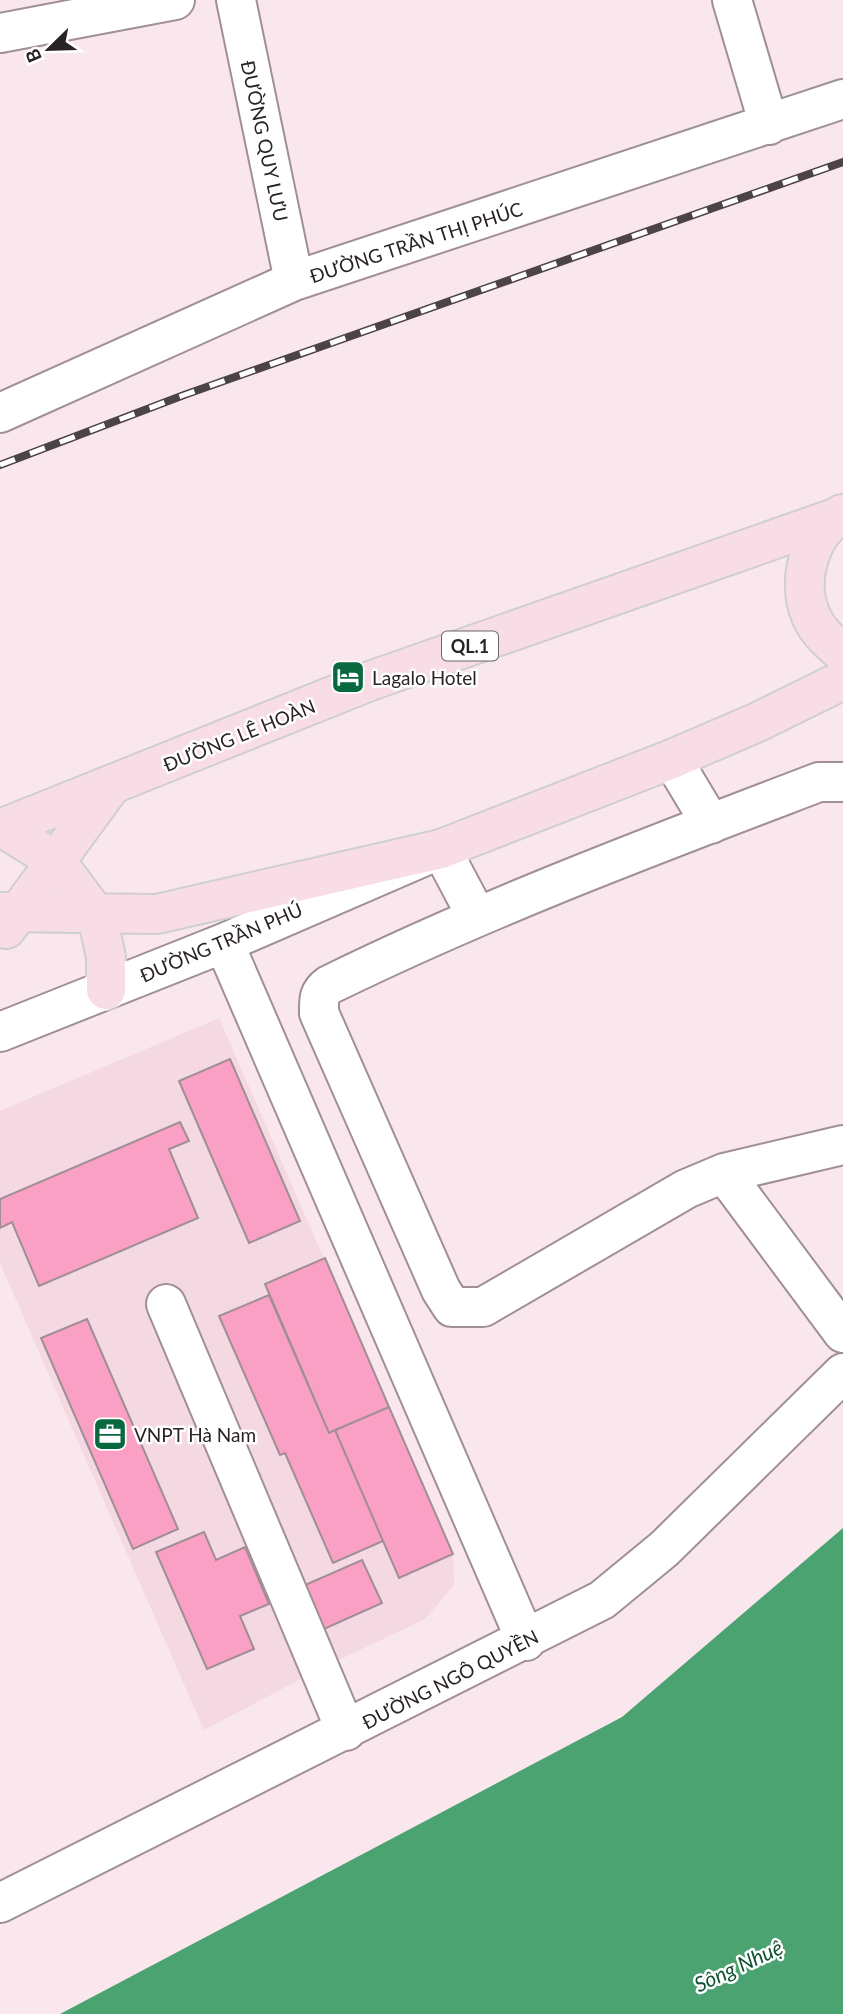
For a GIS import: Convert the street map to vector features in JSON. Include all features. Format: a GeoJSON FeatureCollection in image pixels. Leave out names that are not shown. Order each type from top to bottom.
{"type":"FeatureCollection","features":[{"type":"Feature","properties":{"kind":"main road"},"geometry":{"type":"LineString","coordinates":[[6,920],[157,914],[441,849],[672,760],[840,679],[825,638],[811,615],[805,589],[807,562],[818,537],[839,515]]}},
{"type":"Feature","properties":{"kind":"main road","name":"ĐƯỜNG LÊ HOÀN"},"geometry":{"type":"LineString","coordinates":[[2,829],[370,681],[839,515]]}},
{"type":"Feature","properties":{"kind":"main road"},"geometry":{"type":"LineString","coordinates":[[6,920],[56,861],[110,787]]}},
{"type":"Feature","properties":{"kind":"main road"},"geometry":{"type":"LineString","coordinates":[[2,829],[56,861],[97,916],[105,947],[106,990]]}},
{"type":"Feature","properties":{"kind":"street"},"geometry":{"type":"LineString","coordinates":[[0,33],[175,0]]}},
{"type":"Feature","properties":{"kind":"street","name":"ĐƯỜNG QUY LƯU"},"geometry":{"type":"LineString","coordinates":[[236,0],[294,281]]}},
{"type":"Feature","properties":{"kind":"street"},"geometry":{"type":"LineString","coordinates":[[732,0],[769,125]]}},
{"type":"Feature","properties":{"kind":"street","name":"ĐƯỜNG TRẦN THỊ PHÚC"},"geometry":{"type":"LineString","coordinates":[[0,413],[294,281],[843,99]]}},
{"type":"Feature","properties":{"kind":"street"},"geometry":{"type":"LineString","coordinates":[[672,760],[711,824]]}},
{"type":"Feature","properties":{"kind":"street"},"geometry":{"type":"LineString","coordinates":[[843,782],[819,782],[477,917],[329,985],[319,995],[319,1013],[441,1290],[452,1307],[483,1307],[686,1189],[724,1173],[843,1145]]}},
{"type":"Feature","properties":{"kind":"street"},"geometry":{"type":"LineString","coordinates":[[441,849],[477,917]]}},
{"type":"Feature","properties":{"kind":"street","name":"ĐƯỜNG TRẦN PHÚ"},"geometry":{"type":"LineString","coordinates":[[0,1032],[224,943],[441,849]]}},
{"type":"Feature","properties":{"kind":"street"},"geometry":{"type":"LineString","coordinates":[[224,943],[526,1641]]}},
{"type":"Feature","properties":{"kind":"street"},"geometry":{"type":"LineString","coordinates":[[724,1173],[843,1334]]}},
{"type":"Feature","properties":{"kind":"street"},"geometry":{"type":"LineString","coordinates":[[166,1304],[346,1731]]}},
{"type":"Feature","properties":{"kind":"street","name":"ĐƯỜNG NGÔ QUYỀN"},"geometry":{"type":"LineString","coordinates":[[0,1903],[526,1641],[602,1600],[664,1549],[843,1373]]}},
{"type":"Feature","properties":{"kind":"shaded area"},"geometry":{"type":"Polygon","coordinates":[[[219,1018],[453,1554],[454,1585],[425,1619],[320,1669],[204,1730],[0,1263],[0,1111],[219,1018]]]}},
{"type":"Feature","properties":{"kind":"water","name":"Sông Nhuệ"},"geometry":{"type":"Polygon","coordinates":[[[843,1528],[843,2014],[60,2014],[622,1717],[843,1528]]]}},
{"type":"Feature","properties":{"kind":"building"},"geometry":{"type":"Polygon","coordinates":[[[230,1059],[300,1221],[249,1243],[179,1081],[230,1059]]]}},
{"type":"Feature","properties":{"kind":"building"},"geometry":{"type":"Polygon","coordinates":[[[180,1122],[189,1141],[169,1149],[198,1218],[39,1286],[12,1222],[0,1228],[0,1199],[180,1122]]]}},
{"type":"Feature","properties":{"kind":"building"},"geometry":{"type":"Polygon","coordinates":[[[325,1258],[389,1407],[329,1433],[265,1284],[325,1258]]]}},
{"type":"Feature","properties":{"kind":"building"},"geometry":{"type":"Polygon","coordinates":[[[269,1295],[329,1433],[335,1430],[383,1541],[333,1563],[285,1453],[280,1455],[219,1316],[269,1295]]]}},
{"type":"Feature","properties":{"kind":"building","name":"VNPT Hà Nam"},"geometry":{"type":"Polygon","coordinates":[[[87,1319],[178,1529],[133,1549],[41,1338],[87,1319]]]}},
{"type":"Feature","properties":{"kind":"building"},"geometry":{"type":"Polygon","coordinates":[[[389,1407],[453,1554],[399,1578],[335,1430],[389,1407]]]}},
{"type":"Feature","properties":{"kind":"building"},"geometry":{"type":"Polygon","coordinates":[[[204,1532],[216,1560],[245,1547],[269,1604],[240,1616],[254,1649],[207,1669],[156,1552],[204,1532]]]}},
{"type":"Feature","properties":{"kind":"building"},"geometry":{"type":"Polygon","coordinates":[[[362,1560],[382,1603],[324,1629],[305,1585],[362,1560]]]}},
{"type":"Feature","properties":{"kind":"railway"},"geometry":{"type":"LineString","coordinates":[[0,465],[184,395],[843,162]]}},
{"type":"Feature","properties":{"kind":"place","name":"Lagalo Hotel"},"geometry":{"type":"Point","coordinates":[348,677]}},
{"type":"Feature","properties":{"kind":"place","name":"VNPT Hà Nam"},"geometry":{"type":"Point","coordinates":[110,1434]}}]}
